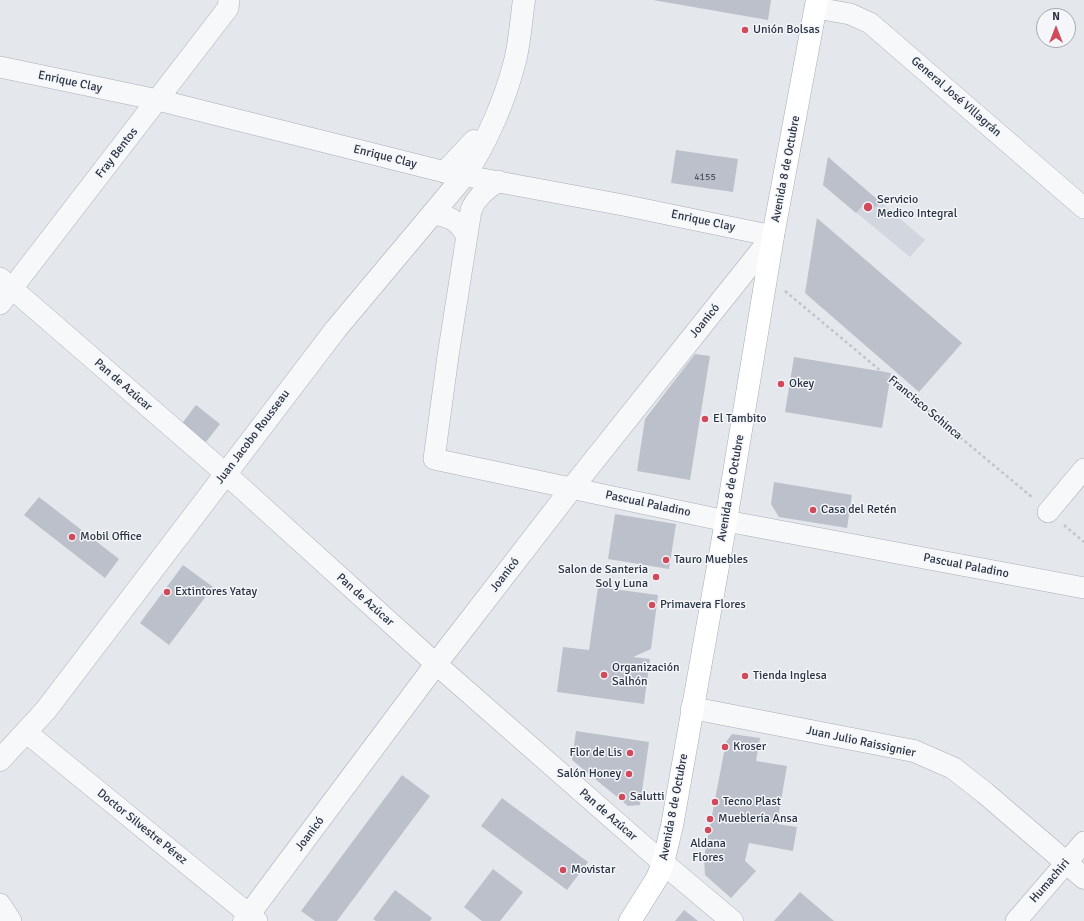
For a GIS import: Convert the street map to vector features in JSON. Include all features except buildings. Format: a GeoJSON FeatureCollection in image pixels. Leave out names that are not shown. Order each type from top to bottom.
{"type":"FeatureCollection","features":[{"type":"Feature","properties":{"kind":"main road","name":"Avenida 8 de Octubre"},"geometry":{"type":"LineString","coordinates":[[630,921],[650,891],[663,863],[672,826],[726,521],[766,275],[817,4]]}},
{"type":"Feature","properties":{"kind":"street","name":"Fray Bentos"},"geometry":{"type":"LineString","coordinates":[[4,290],[158,100],[228,8],[230,0]]}},
{"type":"Feature","properties":{"kind":"street","name":"Juan Jacobo Rousseau"},"geometry":{"type":"LineString","coordinates":[[0,760],[46,710],[336,329],[432,214],[455,174],[479,154],[498,110],[515,60],[524,0]]}},
{"type":"Feature","properties":{"kind":"street","name":"General José Villagrán"},"geometry":{"type":"LineString","coordinates":[[817,4],[870,22],[1084,208]]}},
{"type":"Feature","properties":{"kind":"street","name":"Enrique Clay"},"geometry":{"type":"LineString","coordinates":[[0,68],[158,100],[455,174],[498,181],[773,236]]}},
{"type":"Feature","properties":{"kind":"street","name":"Pascual Paladino"},"geometry":{"type":"LineString","coordinates":[[498,181],[482,193],[474,202],[466,235],[434,459],[726,521],[1084,588]]}},
{"type":"Feature","properties":{"kind":"street"},"geometry":{"type":"LineString","coordinates":[[432,214],[454,219],[466,235]]}},
{"type":"Feature","properties":{"kind":"street","name":"Joanicó"},"geometry":{"type":"LineString","coordinates":[[250,919],[436,664],[572,488],[773,236]]}},
{"type":"Feature","properties":{"kind":"street","name":"Pan de Azúcar"},"geometry":{"type":"LineString","coordinates":[[4,290],[226,474],[436,664],[663,863],[732,921]]}},
{"type":"Feature","properties":{"kind":"street"},"geometry":{"type":"LineString","coordinates":[[1048,512],[1084,469]]}},
{"type":"Feature","properties":{"kind":"street","name":"Juan Julio Raissignier"},"geometry":{"type":"LineString","coordinates":[[692,708],[914,751],[953,768],[985,792],[1084,878]]}},
{"type":"Feature","properties":{"kind":"street","name":"Doctor Silvestre Pérez"},"geometry":{"type":"LineString","coordinates":[[26,733],[250,919]]}},
{"type":"Feature","properties":{"kind":"street","name":"Humachiri"},"geometry":{"type":"LineString","coordinates":[[1016,921],[1084,842]]}},
{"type":"Feature","properties":{"kind":"street"},"geometry":{"type":"LineString","coordinates":[[0,904],[11,921]]}},
{"type":"Feature","properties":{"kind":"path","name":"Francisco Schinca"},"geometry":{"type":"LineString","coordinates":[[766,275],[1084,542]]}},
{"type":"Feature","properties":{"kind":"shaded area","name":"Servicio Medico Integral"},"geometry":{"type":"Polygon","coordinates":[[[828,157],[925,240],[910,257],[823,185],[828,157]]]}},
{"type":"Feature","properties":{"kind":"place","name":"Unión Bolsas"},"geometry":{"type":"Point","coordinates":[745,30]}},
{"type":"Feature","properties":{"kind":"place","name":"Servicio Medico Integral"},"geometry":{"type":"Point","coordinates":[868,207]}},
{"type":"Feature","properties":{"kind":"place","name":"Okey"},"geometry":{"type":"Point","coordinates":[781,384]}},
{"type":"Feature","properties":{"kind":"place","name":"El Tambito"},"geometry":{"type":"Point","coordinates":[705,419]}},
{"type":"Feature","properties":{"kind":"place","name":"Casa del Retén"},"geometry":{"type":"Point","coordinates":[813,510]}},
{"type":"Feature","properties":{"kind":"place","name":"Mobil Office"},"geometry":{"type":"Point","coordinates":[72,537]}},
{"type":"Feature","properties":{"kind":"place","name":"Tauro Muebles"},"geometry":{"type":"Point","coordinates":[666,560]}},
{"type":"Feature","properties":{"kind":"place","name":"Salon de Santeria Sol y Luna"},"geometry":{"type":"Point","coordinates":[656,577]}},
{"type":"Feature","properties":{"kind":"place","name":"Extintores Yatay"},"geometry":{"type":"Point","coordinates":[167,592]}},
{"type":"Feature","properties":{"kind":"place","name":"Primavera Flores"},"geometry":{"type":"Point","coordinates":[652,605]}},
{"type":"Feature","properties":{"kind":"place","name":"Organización Salhón"},"geometry":{"type":"Point","coordinates":[604,675]}},
{"type":"Feature","properties":{"kind":"place","name":"Tienda Inglesa"},"geometry":{"type":"Point","coordinates":[745,676]}},
{"type":"Feature","properties":{"kind":"place","name":"Kroser"},"geometry":{"type":"Point","coordinates":[725,747]}},
{"type":"Feature","properties":{"kind":"place","name":"Flor de Lis"},"geometry":{"type":"Point","coordinates":[630,753]}},
{"type":"Feature","properties":{"kind":"place","name":"Salón Honey"},"geometry":{"type":"Point","coordinates":[629,774]}},
{"type":"Feature","properties":{"kind":"place","name":"Salutti"},"geometry":{"type":"Point","coordinates":[622,797]}},
{"type":"Feature","properties":{"kind":"place","name":"Tecno Plast"},"geometry":{"type":"Point","coordinates":[715,802]}},
{"type":"Feature","properties":{"kind":"place","name":"Mueblería Ansa"},"geometry":{"type":"Point","coordinates":[710,819]}},
{"type":"Feature","properties":{"kind":"place","name":"Aldana Flores"},"geometry":{"type":"Point","coordinates":[708,830]}},
{"type":"Feature","properties":{"kind":"place","name":"Movistar"},"geometry":{"type":"Point","coordinates":[563,870]}}]}
